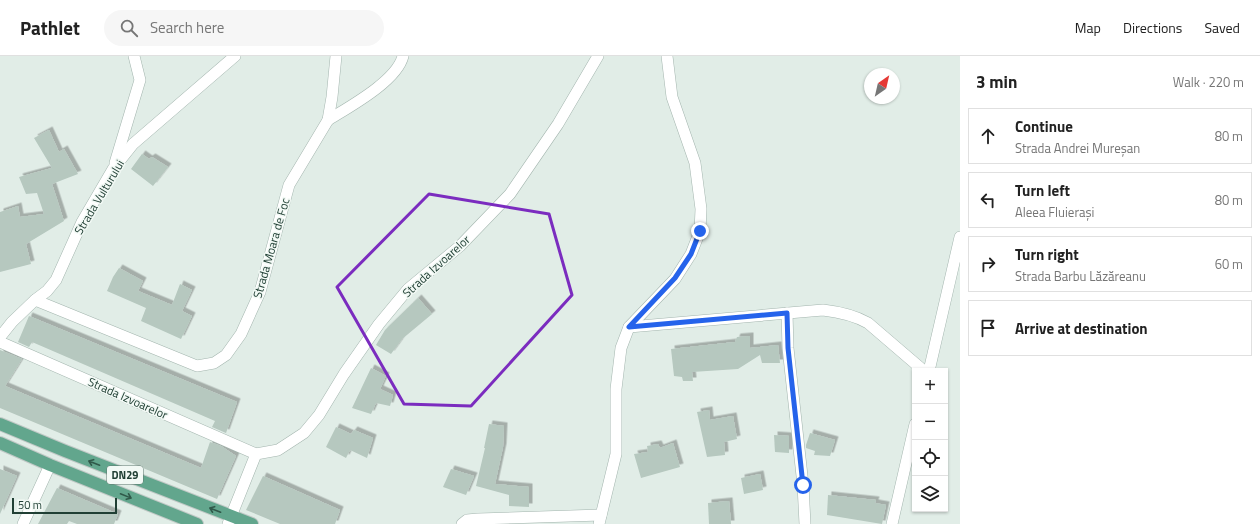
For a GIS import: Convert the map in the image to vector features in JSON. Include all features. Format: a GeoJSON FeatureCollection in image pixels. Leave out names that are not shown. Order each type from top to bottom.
{"type":"FeatureCollection","features":[{"type":"Feature","properties":{"kind":"main road","name":"DN29"},"geometry":{"type":"LineString","coordinates":[[0,424],[230,520],[252,524]]}},
{"type":"Feature","properties":{"kind":"main road","name":"DN29"},"geometry":{"type":"LineString","coordinates":[[0,443],[50,465],[197,524]]}},
{"type":"Feature","properties":{"kind":"street"},"geometry":{"type":"LineString","coordinates":[[113,169],[140,80],[134,56]]}},
{"type":"Feature","properties":{"kind":"street","name":"Strada Vulturului"},"geometry":{"type":"LineString","coordinates":[[0,337],[12,322],[35,300],[47,291],[56,280],[82,222],[113,169],[134,144],[235,56]]}},
{"type":"Feature","properties":{"kind":"street","name":"Strada Moara de Foc"},"geometry":{"type":"LineString","coordinates":[[35,300],[197,366],[214,364],[226,355],[241,334],[260,292],[290,185],[328,120],[336,56]]}},
{"type":"Feature","properties":{"kind":"street"},"geometry":{"type":"LineString","coordinates":[[328,120],[368,95],[401,63],[403,56]]}},
{"type":"Feature","properties":{"kind":"street","name":"Strada Izvoarelor"},"geometry":{"type":"LineString","coordinates":[[0,342],[256,454],[278,450],[304,433],[319,415],[344,374],[379,324],[408,289],[460,246],[510,194],[558,124],[598,56]]}},
{"type":"Feature","properties":{"kind":"street"},"geometry":{"type":"LineString","coordinates":[[462,524],[467,520],[478,518],[600,520],[616,454],[616,389],[621,348],[629,327],[675,278],[691,254],[700,231],[701,209],[695,163],[672,97],[667,56]]}},
{"type":"Feature","properties":{"kind":"street"},"geometry":{"type":"LineString","coordinates":[[930,368],[960,238]]}},
{"type":"Feature","properties":{"kind":"street"},"geometry":{"type":"LineString","coordinates":[[629,327],[823,310],[841,312],[868,323],[920,368]]}},
{"type":"Feature","properties":{"kind":"street"},"geometry":{"type":"LineString","coordinates":[[787,313],[788,348],[803,485],[805,524]]}},
{"type":"Feature","properties":{"kind":"street"},"geometry":{"type":"LineString","coordinates":[[892,524],[912,437]]}},
{"type":"Feature","properties":{"kind":"street"},"geometry":{"type":"LineString","coordinates":[[230,520],[256,454]]}},
{"type":"Feature","properties":{"kind":"street"},"geometry":{"type":"LineString","coordinates":[[23,524],[50,465]]}},
{"type":"Feature","properties":{"kind":"highlighted area"},"geometry":{"type":"Polygon","coordinates":[[[429,194],[549,214],[572,295],[471,406],[404,404],[337,287],[429,194]]]}},
{"type":"Feature","properties":{"kind":"building"},"geometry":{"type":"Polygon","coordinates":[[[49,130],[59,152],[64,149],[78,174],[52,184],[64,221],[26,244],[31,264],[0,272],[0,212],[18,206],[20,217],[44,214],[37,193],[26,194],[19,177],[52,168],[34,138],[49,130]]]}},
{"type":"Feature","properties":{"kind":"building"},"geometry":{"type":"Polygon","coordinates":[[[142,154],[149,159],[152,157],[168,167],[153,186],[131,169],[142,154]]]}},
{"type":"Feature","properties":{"kind":"building"},"geometry":{"type":"Polygon","coordinates":[[[119,268],[143,281],[138,291],[172,305],[180,284],[192,290],[182,311],[192,316],[181,339],[141,321],[146,308],[107,291],[119,268]]]}},
{"type":"Feature","properties":{"kind":"building"},"geometry":{"type":"Polygon","coordinates":[[[418,298],[432,314],[402,339],[391,354],[376,345],[385,330],[418,298]]]}},
{"type":"Feature","properties":{"kind":"building"},"geometry":{"type":"Polygon","coordinates":[[[29,316],[237,402],[226,433],[212,427],[215,421],[32,342],[29,347],[18,342],[29,316]]]}},
{"type":"Feature","properties":{"kind":"building"},"geometry":{"type":"Polygon","coordinates":[[[750,336],[750,348],[778,345],[780,363],[762,363],[760,355],[738,369],[692,372],[693,381],[683,381],[682,377],[674,376],[671,349],[735,342],[737,337],[750,336]]]}},
{"type":"Feature","properties":{"kind":"building"},"geometry":{"type":"Polygon","coordinates":[[[0,350],[22,359],[5,386],[201,468],[210,442],[221,446],[236,456],[217,499],[0,408],[0,350]]]}},
{"type":"Feature","properties":{"kind":"building"},"geometry":{"type":"Polygon","coordinates":[[[371,368],[386,376],[380,389],[393,395],[390,406],[376,403],[371,414],[352,408],[371,368]]]}},
{"type":"Feature","properties":{"kind":"building"},"geometry":{"type":"Polygon","coordinates":[[[709,410],[710,420],[733,416],[737,439],[724,442],[725,455],[707,457],[697,412],[709,410]]]}},
{"type":"Feature","properties":{"kind":"building"},"geometry":{"type":"Polygon","coordinates":[[[489,424],[504,426],[503,447],[495,484],[529,487],[529,507],[509,506],[509,495],[476,486],[489,424]]]}},
{"type":"Feature","properties":{"kind":"building"},"geometry":{"type":"Polygon","coordinates":[[[336,427],[351,434],[354,430],[373,438],[367,458],[350,450],[346,458],[326,447],[336,427]]]}},
{"type":"Feature","properties":{"kind":"building"},"geometry":{"type":"Polygon","coordinates":[[[810,433],[835,440],[830,456],[814,455],[815,451],[806,448],[810,433]]]}},
{"type":"Feature","properties":{"kind":"building"},"geometry":{"type":"Polygon","coordinates":[[[774,435],[789,436],[789,453],[775,452],[774,435]]]}},
{"type":"Feature","properties":{"kind":"building"},"geometry":{"type":"Polygon","coordinates":[[[673,443],[680,467],[641,478],[634,454],[648,452],[647,446],[658,444],[660,448],[673,443]]]}},
{"type":"Feature","properties":{"kind":"building"},"geometry":{"type":"Polygon","coordinates":[[[0,469],[17,476],[0,514],[0,469]]]}},
{"type":"Feature","properties":{"kind":"building"},"geometry":{"type":"Polygon","coordinates":[[[451,469],[474,476],[466,495],[443,487],[451,469]]]}},
{"type":"Feature","properties":{"kind":"building"},"geometry":{"type":"Polygon","coordinates":[[[760,474],[763,490],[744,494],[741,478],[760,474]]]}},
{"type":"Feature","properties":{"kind":"building"},"geometry":{"type":"Polygon","coordinates":[[[263,476],[340,510],[335,524],[280,524],[246,510],[263,476]]]}},
{"type":"Feature","properties":{"kind":"building"},"geometry":{"type":"Polygon","coordinates":[[[57,488],[118,514],[114,524],[77,524],[69,521],[67,524],[38,524],[57,488]]]}},
{"type":"Feature","properties":{"kind":"building"},"geometry":{"type":"Polygon","coordinates":[[[828,495],[876,500],[875,503],[886,505],[882,524],[827,515],[828,495]]]}},
{"type":"Feature","properties":{"kind":"building"},"geometry":{"type":"Polygon","coordinates":[[[729,501],[731,524],[709,524],[708,503],[729,501]]]}},
{"type":"Feature","properties":{"kind":"route"},"geometry":{"type":"LineString","coordinates":[[700,231],[691,254],[675,278],[629,327],[787,313],[788,348],[803,485]]}}]}
